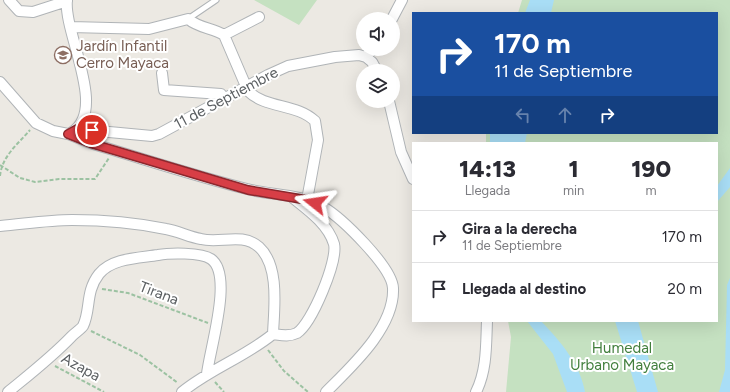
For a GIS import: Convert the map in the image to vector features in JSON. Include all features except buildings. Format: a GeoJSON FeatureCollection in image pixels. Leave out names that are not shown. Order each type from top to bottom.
{"type":"FeatureCollection","features":[{"type":"Feature","properties":{"kind":"street"},"geometry":{"type":"LineString","coordinates":[[9,0],[19,11],[33,12],[70,0],[71,27],[87,99],[84,114],[73,132]]}},
{"type":"Feature","properties":{"kind":"street"},"geometry":{"type":"LineString","coordinates":[[396,12],[402,0]]}},
{"type":"Feature","properties":{"kind":"street"},"geometry":{"type":"LineString","coordinates":[[224,35],[259,17]]}},
{"type":"Feature","properties":{"kind":"street"},"geometry":{"type":"LineString","coordinates":[[71,27],[149,29],[188,18],[197,26],[216,30],[224,35],[247,87],[255,97],[302,111],[315,120],[318,140],[307,200]]}},
{"type":"Feature","properties":{"kind":"street","name":"11 de Septiembre"},"geometry":{"type":"LineString","coordinates":[[73,132],[152,136],[159,134],[224,98],[288,66],[335,57],[356,55]]}},
{"type":"Feature","properties":{"kind":"street"},"geometry":{"type":"LineString","coordinates":[[162,73],[164,90],[221,94],[224,98]]}},
{"type":"Feature","properties":{"kind":"street"},"geometry":{"type":"LineString","coordinates":[[0,82],[36,123],[53,131],[73,132],[113,150],[248,190],[307,200],[323,207],[370,250],[387,269],[393,288],[389,313],[376,336],[353,365],[326,392]]}},
{"type":"Feature","properties":{"kind":"street"},"geometry":{"type":"LineString","coordinates":[[391,108],[401,152],[412,177]]}},
{"type":"Feature","properties":{"kind":"street"},"geometry":{"type":"LineString","coordinates":[[184,391],[207,374],[263,342],[273,334],[286,336],[296,333],[303,327],[309,318],[334,261],[334,244],[330,234],[311,212],[293,198]]}},
{"type":"Feature","properties":{"kind":"street"},"geometry":{"type":"LineString","coordinates":[[0,226],[73,220],[144,226],[184,233],[200,239],[247,240],[259,247],[266,256],[273,276],[273,334]]}},
{"type":"Feature","properties":{"kind":"street"},"geometry":{"type":"LineString","coordinates":[[8,392],[47,361],[82,327],[91,288],[99,274],[111,264],[164,254],[203,256],[212,259],[216,265],[221,289],[217,327],[209,355],[207,374]]}},
{"type":"Feature","properties":{"kind":"street"},"geometry":{"type":"LineString","coordinates":[[476,392],[482,379],[486,350],[487,322]]}},
{"type":"Feature","properties":{"kind":"lane"},"geometry":{"type":"LineString","coordinates":[[188,18],[216,0]]}},
{"type":"Feature","properties":{"kind":"path"},"geometry":{"type":"LineString","coordinates":[[0,176],[0,166],[6,156],[36,123]]}},
{"type":"Feature","properties":{"kind":"path"},"geometry":{"type":"LineString","coordinates":[[0,166],[20,178],[35,182],[59,179],[95,179],[113,150]]}},
{"type":"Feature","properties":{"kind":"path","name":"Tirana"},"geometry":{"type":"LineString","coordinates":[[91,288],[128,293],[217,327]]}},
{"type":"Feature","properties":{"kind":"path"},"geometry":{"type":"LineString","coordinates":[[82,327],[140,355],[173,378],[184,391]]}},
{"type":"Feature","properties":{"kind":"path"},"geometry":{"type":"LineString","coordinates":[[263,342],[284,371],[308,392]]}},
{"type":"Feature","properties":{"kind":"path","name":"Azapa"},"geometry":{"type":"LineString","coordinates":[[47,361],[104,392]]}},
{"type":"Feature","properties":{"kind":"path"},"geometry":{"type":"LineString","coordinates":[[207,374],[224,392]]}},
{"type":"Feature","properties":{"kind":"green space"},"geometry":{"type":"Polygon","coordinates":[[[254,0],[317,0],[299,25],[254,0]]]}},
{"type":"Feature","properties":{"kind":"green space","name":"Humedal Urbano Mayaca"},"geometry":{"type":"Polygon","coordinates":[[[522,0],[730,0],[730,392],[506,392],[511,337],[508,322],[718,322],[718,142],[486,142],[486,134],[718,134],[718,12],[518,12],[522,0]]]}},
{"type":"Feature","properties":{"kind":"water"},"geometry":{"type":"Polygon","coordinates":[[[530,0],[554,0],[551,12],[525,12],[530,0]]]}},
{"type":"Feature","properties":{"kind":"water"},"geometry":{"type":"Polygon","coordinates":[[[490,134],[527,134],[525,142],[490,142],[490,134]]]}},
{"type":"Feature","properties":{"kind":"water"},"geometry":{"type":"Polygon","coordinates":[[[730,168],[730,187],[718,201],[718,185],[730,168]]]}},
{"type":"Feature","properties":{"kind":"water"},"geometry":{"type":"Polygon","coordinates":[[[730,278],[730,392],[719,392],[725,370],[727,285],[730,278]]]}},
{"type":"Feature","properties":{"kind":"water"},"geometry":{"type":"Polygon","coordinates":[[[528,322],[542,322],[556,337],[569,354],[579,372],[585,392],[567,392],[553,354],[528,322]]]}},
{"type":"Feature","properties":{"kind":"water"},"geometry":{"type":"Polygon","coordinates":[[[615,322],[638,322],[658,392],[637,392],[615,322]]]}},
{"type":"Feature","properties":{"kind":"place","name":"Jardín Infantil Cerro Mayaca"},"geometry":{"type":"Point","coordinates":[63,55]}},
{"type":"Feature","properties":{"kind":"route"},"geometry":{"type":"LineString","coordinates":[[92,130],[77,129],[68,134],[93,144],[248,190],[307,200],[315,203]]}}]}
